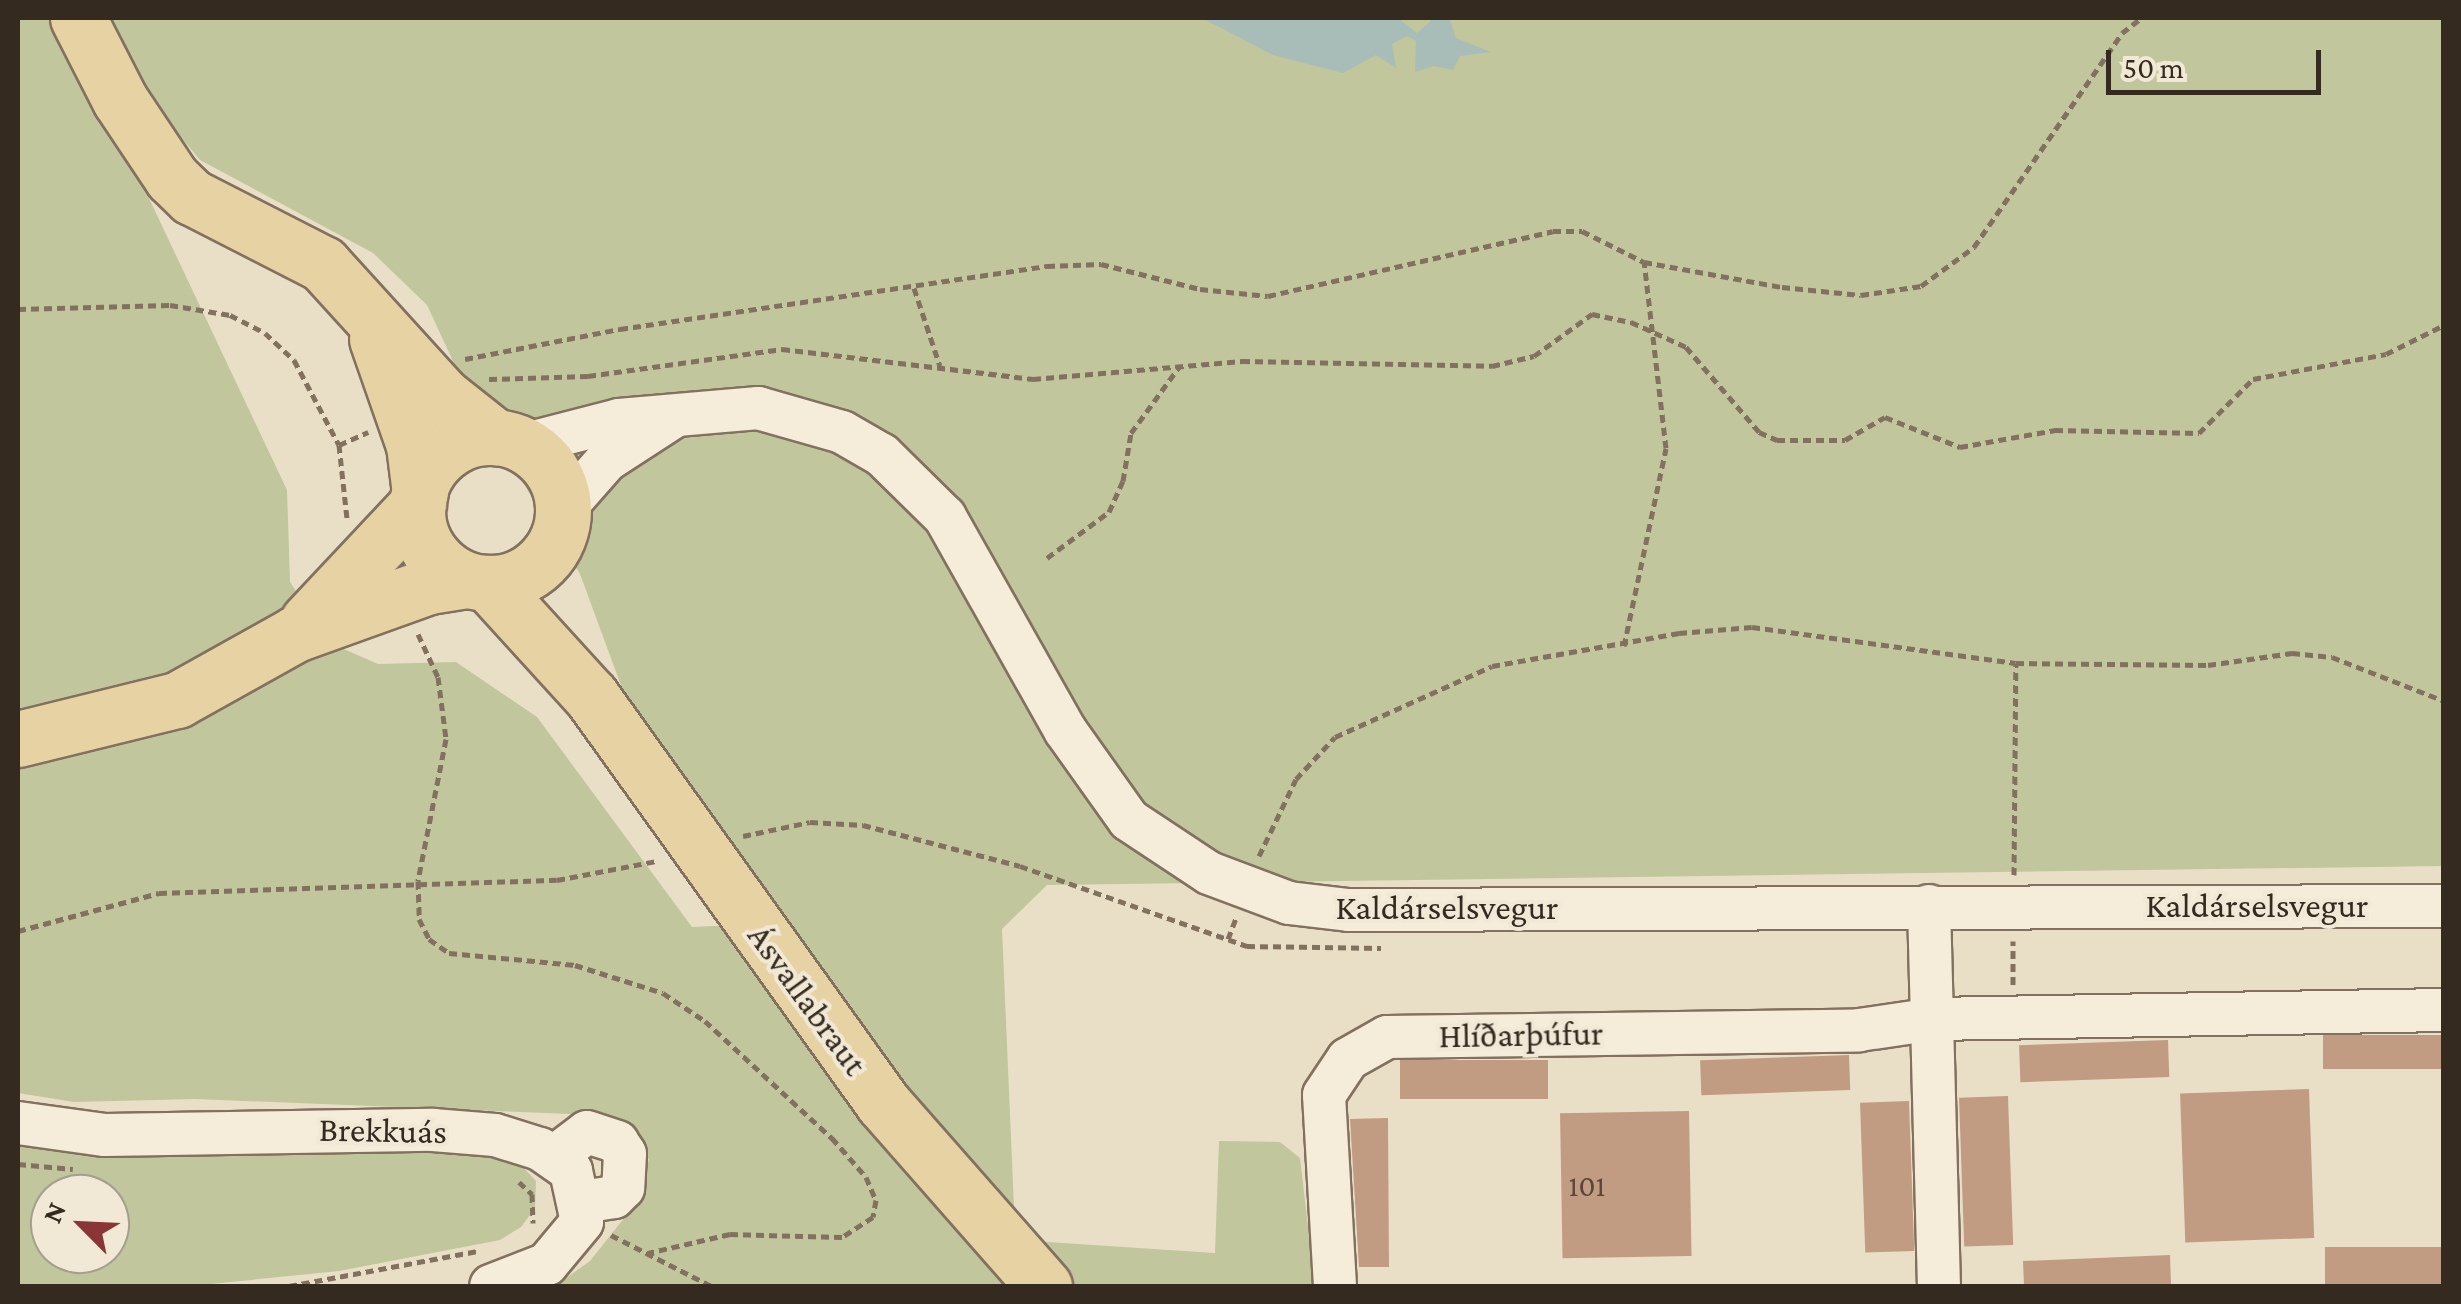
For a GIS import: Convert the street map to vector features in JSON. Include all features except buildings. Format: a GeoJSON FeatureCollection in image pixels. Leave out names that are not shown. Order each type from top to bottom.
{"type":"FeatureCollection","features":[{"type":"Feature","properties":{"kind":"main road"},"geometry":{"type":"LineString","coordinates":[[18,738],[177,700],[295,634],[410,592],[529,572],[557,529],[547,464],[442,394],[323,264],[192,196],[172,178],[120,100],[78,18]]}},
{"type":"Feature","properties":{"kind":"main road"},"geometry":{"type":"LineString","coordinates":[[367,313],[414,445],[422,536],[432,554],[477,582]]}},
{"type":"Feature","properties":{"kind":"main road"},"geometry":{"type":"LineString","coordinates":[[295,634],[419,498],[440,458],[466,442],[508,441]]}},
{"type":"Feature","properties":{"kind":"main road","name":"Ásvallabraut"},"geometry":{"type":"LineString","coordinates":[[557,529],[591,696]]}},
{"type":"Feature","properties":{"kind":"main road","name":"Ásvallabraut"},"geometry":{"type":"LineString","coordinates":[[477,582],[528,620],[591,696],[871,1088],[1044,1286]]}},
{"type":"Feature","properties":{"kind":"street","name":"Kaldárselsvegur"},"geometry":{"type":"LineString","coordinates":[[508,441],[618,420],[729,407],[795,414],[882,454],[920,486],[944,517],[1096,780],[1166,850],[1248,891],[1349,910],[2444,906]]}},
{"type":"Feature","properties":{"kind":"street","name":"Kaldárselsvegur"},"geometry":{"type":"LineString","coordinates":[[557,529],[607,460],[681,412]]}},
{"type":"Feature","properties":{"kind":"street"},"geometry":{"type":"LineString","coordinates":[[1929,906],[1940,1286]]}},
{"type":"Feature","properties":{"kind":"street","name":"Hlíðarþúfur"},"geometry":{"type":"LineString","coordinates":[[1336,1286],[1324,1095],[1348,1059],[1387,1038],[1859,1030],[1934,1019],[2444,1010]]}},
{"type":"Feature","properties":{"kind":"street","name":"Brekkuás"},"geometry":{"type":"LineString","coordinates":[[18,1123],[105,1135],[433,1130],[495,1136],[554,1157]]}},
{"type":"Feature","properties":{"kind":"street"},"geometry":{"type":"LineString","coordinates":[[489,1268],[530,1273],[562,1252],[582,1222],[593,1217],[623,1188],[625,1154],[617,1142],[588,1132],[554,1157],[572,1172],[593,1217]]}},
{"type":"Feature","properties":{"kind":"path"},"geometry":{"type":"LineString","coordinates":[[461,368],[466,355],[913,287],[1101,264],[1200,290],[1268,296],[1553,230],[1582,230],[1644,262],[1860,295],[1920,286],[1974,246],[2122,33],[2141,18]]}},
{"type":"Feature","properties":{"kind":"path"},"geometry":{"type":"LineString","coordinates":[[1624,646],[1666,448],[1649,332],[1644,262]]}},
{"type":"Feature","properties":{"kind":"path"},"geometry":{"type":"LineString","coordinates":[[913,287],[940,366]]}},
{"type":"Feature","properties":{"kind":"path"},"geometry":{"type":"LineString","coordinates":[[18,309],[170,305],[230,315],[265,333],[294,360],[339,445],[348,524]]}},
{"type":"Feature","properties":{"kind":"path"},"geometry":{"type":"LineString","coordinates":[[475,380],[588,376],[782,349],[1033,379],[1180,366],[1492,366],[1534,356],[1592,314],[1686,347],[1751,424],[1777,440],[1845,440],[1885,418],[1960,447],[2056,430],[2198,433],[2254,379],[2386,354],[2444,326]]}},
{"type":"Feature","properties":{"kind":"path"},"geometry":{"type":"LineString","coordinates":[[1048,558],[1110,512],[1137,422],[1180,366]]}},
{"type":"Feature","properties":{"kind":"path"},"geometry":{"type":"LineString","coordinates":[[408,620],[434,665],[446,739],[418,881],[419,918],[430,939],[448,953],[617,974],[663,992],[705,1021],[832,1138],[866,1177],[876,1200],[873,1218],[842,1237],[730,1234],[670,1243],[648,1253]]}},
{"type":"Feature","properties":{"kind":"path"},"geometry":{"type":"LineString","coordinates":[[1228,939],[1296,779],[1335,737],[1492,666],[1752,627],[2016,664],[2208,665],[2292,653],[2332,657],[2444,701]]}},
{"type":"Feature","properties":{"kind":"path"},"geometry":{"type":"LineString","coordinates":[[2013,1018],[2016,664]]}},
{"type":"Feature","properties":{"kind":"path"},"geometry":{"type":"LineString","coordinates":[[18,931],[159,893],[570,878],[666,858]]}},
{"type":"Feature","properties":{"kind":"path"},"geometry":{"type":"LineString","coordinates":[[593,1217],[648,1253],[711,1286]]}},
{"type":"Feature","properties":{"kind":"path"},"geometry":{"type":"LineString","coordinates":[[525,1232],[533,1223]]}},
{"type":"Feature","properties":{"kind":"path"},"geometry":{"type":"LineString","coordinates":[[289,1286],[489,1268]]}},
{"type":"Feature","properties":{"kind":"green space"},"geometry":{"type":"Polygon","coordinates":[[[18,18],[61,18],[76,44],[287,490],[290,582],[330,643],[378,664],[456,662],[537,717],[692,927],[780,923],[633,718],[580,574],[470,398],[427,305],[373,253],[200,160],[160,112],[104,18],[2443,18],[2443,866],[1047,885],[1002,929],[1015,1230],[1032,1241],[1215,1253],[1219,1141],[1280,1142],[1300,1158],[1315,1286],[555,1286],[590,1261],[636,1203],[649,1159],[570,1114],[195,1099],[74,1102],[18,1093],[18,18]]]}},
{"type":"Feature","properties":{"kind":"green space"},"geometry":{"type":"Polygon","coordinates":[[[18,1135],[433,1146],[519,1163],[536,1181],[535,1208],[521,1227],[500,1240],[339,1271],[191,1286],[18,1286],[18,1135]]]}},
{"type":"Feature","properties":{"kind":"water"},"geometry":{"type":"Polygon","coordinates":[[[1202,18],[1398,18],[1417,33],[1434,18],[1449,18],[1456,38],[1491,52],[1460,56],[1453,70],[1434,66],[1415,72],[1416,41],[1407,36],[1392,44],[1396,68],[1376,55],[1343,73],[1273,55],[1202,18]]]}}]}
